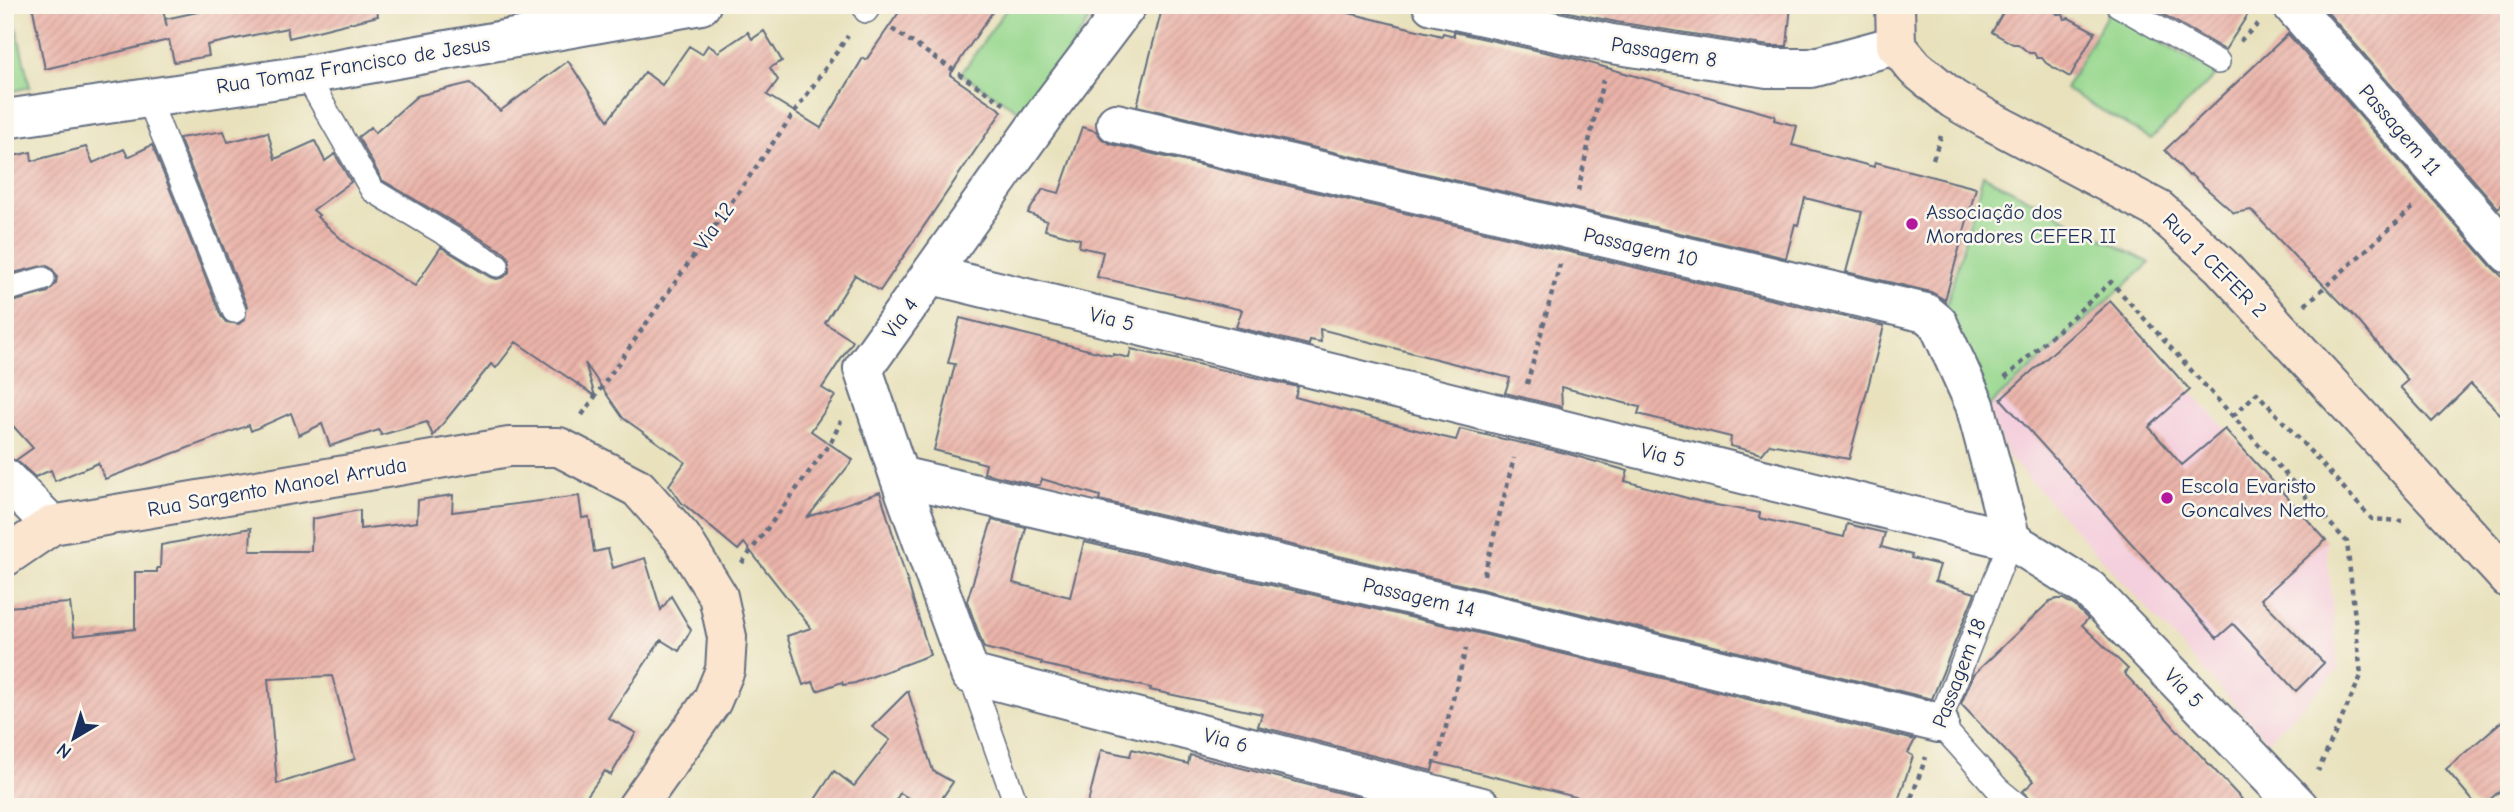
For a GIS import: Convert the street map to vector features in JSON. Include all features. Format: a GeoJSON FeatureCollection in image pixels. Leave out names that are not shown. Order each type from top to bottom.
{"type":"FeatureCollection","features":[{"type":"Feature","properties":{"kind":"street","name":"Rua Tomaz Francisco de Jesus"},"geometry":{"type":"LineString","coordinates":[[5,119],[306,75],[701,5]]}},
{"type":"Feature","properties":{"kind":"street","name":"Via 4"},"geometry":{"type":"LineString","coordinates":[[863,369],[1127,5]]}},
{"type":"Feature","properties":{"kind":"street","name":"Passagem 8"},"geometry":{"type":"LineString","coordinates":[[1432,5],[1612,44],[1767,68],[1811,68],[1896,45]]}},
{"type":"Feature","properties":{"kind":"street"},"geometry":{"type":"LineString","coordinates":[[1895,5],[1896,45]]}},
{"type":"Feature","properties":{"kind":"street","name":"Passagem 11"},"geometry":{"type":"LineString","coordinates":[[2280,10],[2443,180],[2509,254]]}},
{"type":"Feature","properties":{"kind":"street","name":"Rua 1 CEFER 2"},"geometry":{"type":"LineString","coordinates":[[1896,45],[1915,68],[1953,99],[2159,210],[2221,266],[2509,579]]}},
{"type":"Feature","properties":{"kind":"street","name":"Passagem 10"},"geometry":{"type":"LineString","coordinates":[[1116,123],[1926,313],[1938,323],[1975,405],[2011,540]]}},
{"type":"Feature","properties":{"kind":"street","name":"Via 5"},"geometry":{"type":"LineString","coordinates":[[932,275],[2011,540],[2089,589],[2306,795]]}},
{"type":"Feature","properties":{"kind":"street"},"geometry":{"type":"LineString","coordinates":[[863,369],[970,674]]}},
{"type":"Feature","properties":{"kind":"street","name":"Rua Sargento Manoel Arruda"},"geometry":{"type":"LineString","coordinates":[[5,557],[52,525],[509,447],[559,447]]}},
{"type":"Feature","properties":{"kind":"street"},"geometry":{"type":"LineString","coordinates":[[559,447],[638,488],[682,538],[718,596],[727,637],[725,670],[712,701],[638,807]]}},
{"type":"Feature","properties":{"kind":"street","name":"Passagem 14"},"geometry":{"type":"LineString","coordinates":[[899,476],[1939,723]]}},
{"type":"Feature","properties":{"kind":"street"},"geometry":{"type":"LineString","coordinates":[[5,478],[52,525]]}},
{"type":"Feature","properties":{"kind":"street","name":"Via 6"},"geometry":{"type":"LineString","coordinates":[[970,674],[1482,807]]}},
{"type":"Feature","properties":{"kind":"lane"},"geometry":{"type":"LineString","coordinates":[[2118,5],[2218,61]]}},
{"type":"Feature","properties":{"kind":"lane"},"geometry":{"type":"LineString","coordinates":[[306,75],[372,190],[497,265]]}},
{"type":"Feature","properties":{"kind":"lane"},"geometry":{"type":"LineString","coordinates":[[148,98],[234,311]]}},
{"type":"Feature","properties":{"kind":"lane"},"geometry":{"type":"LineString","coordinates":[[5,290],[43,279]]}},
{"type":"Feature","properties":{"kind":"lane","name":"Passagem 18"},"geometry":{"type":"LineString","coordinates":[[1939,723],[2011,540]]}},
{"type":"Feature","properties":{"kind":"lane"},"geometry":{"type":"LineString","coordinates":[[970,674],[1017,807]]}},
{"type":"Feature","properties":{"kind":"lane"},"geometry":{"type":"LineString","coordinates":[[1939,723],[1998,789],[2020,807]]}},
{"type":"Feature","properties":{"kind":"path"},"geometry":{"type":"LineString","coordinates":[[868,8],[1037,126]]}},
{"type":"Feature","properties":{"kind":"path","name":"Via 12"},"geometry":{"type":"LineString","coordinates":[[559,447],[868,8]]}},
{"type":"Feature","properties":{"kind":"path"},"geometry":{"type":"LineString","coordinates":[[2218,61],[2280,10]]}},
{"type":"Feature","properties":{"kind":"path"},"geometry":{"type":"LineString","coordinates":[[2279,329],[2443,180]]}},
{"type":"Feature","properties":{"kind":"path"},"geometry":{"type":"LineString","coordinates":[[1975,405],[2111,282],[2347,542],[2361,676],[2306,795]]}},
{"type":"Feature","properties":{"kind":"path"},"geometry":{"type":"LineString","coordinates":[[718,596],[831,442],[863,369]]}},
{"type":"Feature","properties":{"kind":"path"},"geometry":{"type":"LineString","coordinates":[[2233,416],[2258,393],[2372,519],[2408,521],[2435,498]]}},
{"type":"Feature","properties":{"kind":"path","name":"Passagem 18"},"geometry":{"type":"LineString","coordinates":[[1908,807],[1939,723]]}},
{"type":"Feature","properties":{"kind":"shaded area","name":"Escola Evaristo Goncalves Netto"},"geometry":{"type":"Polygon","coordinates":[[[2110,301],[2326,540],[2338,670],[2268,741],[2008,456],[1988,410],[2110,301]]]}},
{"type":"Feature","properties":{"kind":"green space"},"geometry":{"type":"Polygon","coordinates":[[[5,5],[11,5],[30,87],[5,93],[5,5]]]}},
{"type":"Feature","properties":{"kind":"green space"},"geometry":{"type":"Polygon","coordinates":[[[1009,5],[1098,5],[1029,117],[961,74],[1009,5]]]}},
{"type":"Feature","properties":{"kind":"green space"},"geometry":{"type":"Polygon","coordinates":[[[2108,13],[2217,74],[2151,139],[2065,89],[2108,13]]]}},
{"type":"Feature","properties":{"kind":"green space"},"geometry":{"type":"Polygon","coordinates":[[[1983,175],[2150,263],[1987,408],[1946,307],[1983,175]]]}},
{"type":"Feature","properties":{"kind":"building"},"geometry":{"type":"Polygon","coordinates":[[[32,5],[162,5],[165,19],[230,5],[376,5],[378,16],[289,38],[287,28],[207,45],[209,56],[174,62],[169,40],[45,69],[32,5]]]}},
{"type":"Feature","properties":{"kind":"building"},"geometry":{"type":"Polygon","coordinates":[[[904,5],[997,5],[950,75],[1002,111],[880,291],[855,275],[825,323],[853,341],[822,388],[835,396],[811,431],[853,460],[808,517],[880,492],[930,655],[855,683],[843,685],[842,682],[817,691],[813,682],[803,685],[787,636],[811,628],[744,543],[738,550],[682,503],[669,485],[685,462],[623,418],[585,363],[595,396],[516,342],[496,368],[491,364],[433,436],[427,422],[381,435],[379,430],[330,446],[322,424],[299,435],[291,413],[251,431],[249,425],[105,479],[98,463],[55,481],[51,470],[35,477],[16,460],[33,448],[5,417],[5,304],[48,292],[56,283],[57,276],[46,265],[5,275],[5,158],[31,152],[32,161],[86,147],[93,163],[124,149],[128,157],[152,145],[221,316],[226,322],[239,324],[245,319],[247,306],[179,138],[224,131],[228,142],[268,132],[275,159],[315,141],[325,161],[335,154],[351,182],[313,210],[319,215],[317,217],[348,245],[415,286],[441,247],[497,279],[509,272],[509,259],[505,253],[382,180],[358,137],[371,127],[375,133],[417,96],[470,83],[500,111],[568,61],[608,120],[645,72],[662,85],[689,46],[702,54],[708,45],[718,52],[748,32],[752,39],[764,31],[782,61],[770,68],[778,80],[767,95],[821,128],[863,58],[866,60],[904,5]]]}},
{"type":"Feature","properties":{"kind":"building"},"geometry":{"type":"Polygon","coordinates":[[[1163,5],[1331,5],[1350,10],[1349,13],[1442,36],[1443,33],[1454,36],[1454,32],[1576,59],[1775,116],[1774,120],[1797,126],[1792,145],[1874,167],[1875,162],[1976,188],[1945,300],[1931,292],[1846,272],[1862,212],[1805,198],[1786,258],[1137,106],[1163,5]]]}},
{"type":"Feature","properties":{"kind":"building"},"geometry":{"type":"Polygon","coordinates":[[[1536,5],[1791,5],[1787,46],[1769,46],[1616,22],[1536,5]]]}},
{"type":"Feature","properties":{"kind":"building"},"geometry":{"type":"Polygon","coordinates":[[[2007,5],[2047,5],[2049,10],[2063,14],[2065,19],[2069,18],[2095,32],[2070,77],[2042,58],[2037,58],[2034,53],[2029,53],[2018,44],[1992,32],[2007,5]]]}},
{"type":"Feature","properties":{"kind":"building"},"geometry":{"type":"Polygon","coordinates":[[[2147,5],[2254,5],[2225,50],[2147,5]]]}},
{"type":"Feature","properties":{"kind":"building"},"geometry":{"type":"Polygon","coordinates":[[[2321,5],[2509,5],[2509,199],[2498,208],[2321,5]]]}},
{"type":"Feature","properties":{"kind":"building"},"geometry":{"type":"Polygon","coordinates":[[[2288,34],[2509,283],[2509,423],[2471,384],[2432,422],[2400,387],[2408,380],[2355,317],[2251,210],[2234,213],[2189,176],[2165,150],[2288,34]]]}},
{"type":"Feature","properties":{"kind":"building"},"geometry":{"type":"Polygon","coordinates":[[[1082,127],[1096,131],[1102,139],[1111,144],[1884,326],[1849,459],[1770,444],[1762,454],[1730,446],[1731,437],[1638,414],[1640,407],[1561,387],[1562,407],[1505,393],[1510,378],[1320,329],[1321,342],[1310,340],[1309,345],[1236,327],[1242,310],[1097,277],[1103,252],[1079,247],[1080,239],[1045,230],[1047,221],[1028,213],[1043,189],[1059,193],[1082,127]]]}},
{"type":"Feature","properties":{"kind":"building","name":"Escola Evaristo Goncalves Netto"},"geometry":{"type":"Polygon","coordinates":[[[2110,301],[2190,390],[2149,427],[2182,465],[2225,429],[2326,540],[2261,599],[2324,663],[2296,691],[2233,624],[2217,638],[2001,399],[2110,301]]]}},
{"type":"Feature","properties":{"kind":"building"},"geometry":{"type":"Polygon","coordinates":[[[960,318],[1113,356],[1129,358],[1131,349],[1298,387],[1295,397],[1456,440],[1460,429],[1565,453],[1628,471],[1625,481],[1705,503],[1760,513],[1759,518],[1844,537],[1847,524],[1885,533],[1881,547],[1940,565],[1935,581],[1975,593],[1932,699],[1099,500],[1100,496],[1042,479],[1040,485],[1035,485],[984,473],[986,464],[934,450],[955,364],[948,363],[960,318]]]}},
{"type":"Feature","properties":{"kind":"building"},"geometry":{"type":"Polygon","coordinates":[[[453,495],[452,512],[579,496],[582,518],[589,517],[594,552],[608,549],[613,568],[645,558],[661,610],[671,596],[691,630],[679,651],[661,640],[608,718],[636,733],[611,775],[605,771],[579,807],[5,807],[5,607],[70,603],[74,636],[135,629],[135,572],[157,572],[157,568],[160,568],[161,545],[251,528],[250,551],[311,551],[312,519],[360,510],[360,529],[417,522],[418,500],[453,495]],[[332,676],[268,679],[277,784],[355,759],[332,676]]]}},
{"type":"Feature","properties":{"kind":"building"},"geometry":{"type":"Polygon","coordinates":[[[992,520],[1026,528],[1013,583],[1070,597],[1084,542],[1470,631],[1915,740],[1908,753],[1913,756],[1896,807],[1616,807],[1434,762],[1432,771],[1258,726],[1262,714],[1150,690],[1151,688],[1041,664],[1042,662],[984,648],[967,601],[992,520]]]}},
{"type":"Feature","properties":{"kind":"building"},"geometry":{"type":"Polygon","coordinates":[[[2063,599],[2075,606],[2088,619],[2082,625],[2128,669],[2124,673],[2249,807],[2038,807],[2023,791],[2034,781],[1961,704],[1973,675],[2050,601],[2063,599]]]}},
{"type":"Feature","properties":{"kind":"building"},"geometry":{"type":"Polygon","coordinates":[[[908,691],[933,771],[953,782],[936,807],[923,807],[900,793],[892,807],[810,807],[834,771],[854,786],[890,740],[872,727],[908,691]]]}},
{"type":"Feature","properties":{"kind":"building"},"geometry":{"type":"Polygon","coordinates":[[[2509,715],[2509,783],[2478,807],[2446,769],[2509,715]]]}},
{"type":"Feature","properties":{"kind":"building"},"geometry":{"type":"Polygon","coordinates":[[[1132,749],[1188,764],[1190,755],[1384,804],[1383,807],[1087,807],[1101,750],[1130,756],[1132,749]]]}},
{"type":"Feature","properties":{"kind":"place","name":"Associação dos Moradores CEFER II"},"geometry":{"type":"Point","coordinates":[1912,224]}},
{"type":"Feature","properties":{"kind":"place","name":"Escola Evaristo Goncalves Netto"},"geometry":{"type":"Point","coordinates":[2167,498]}}]}
